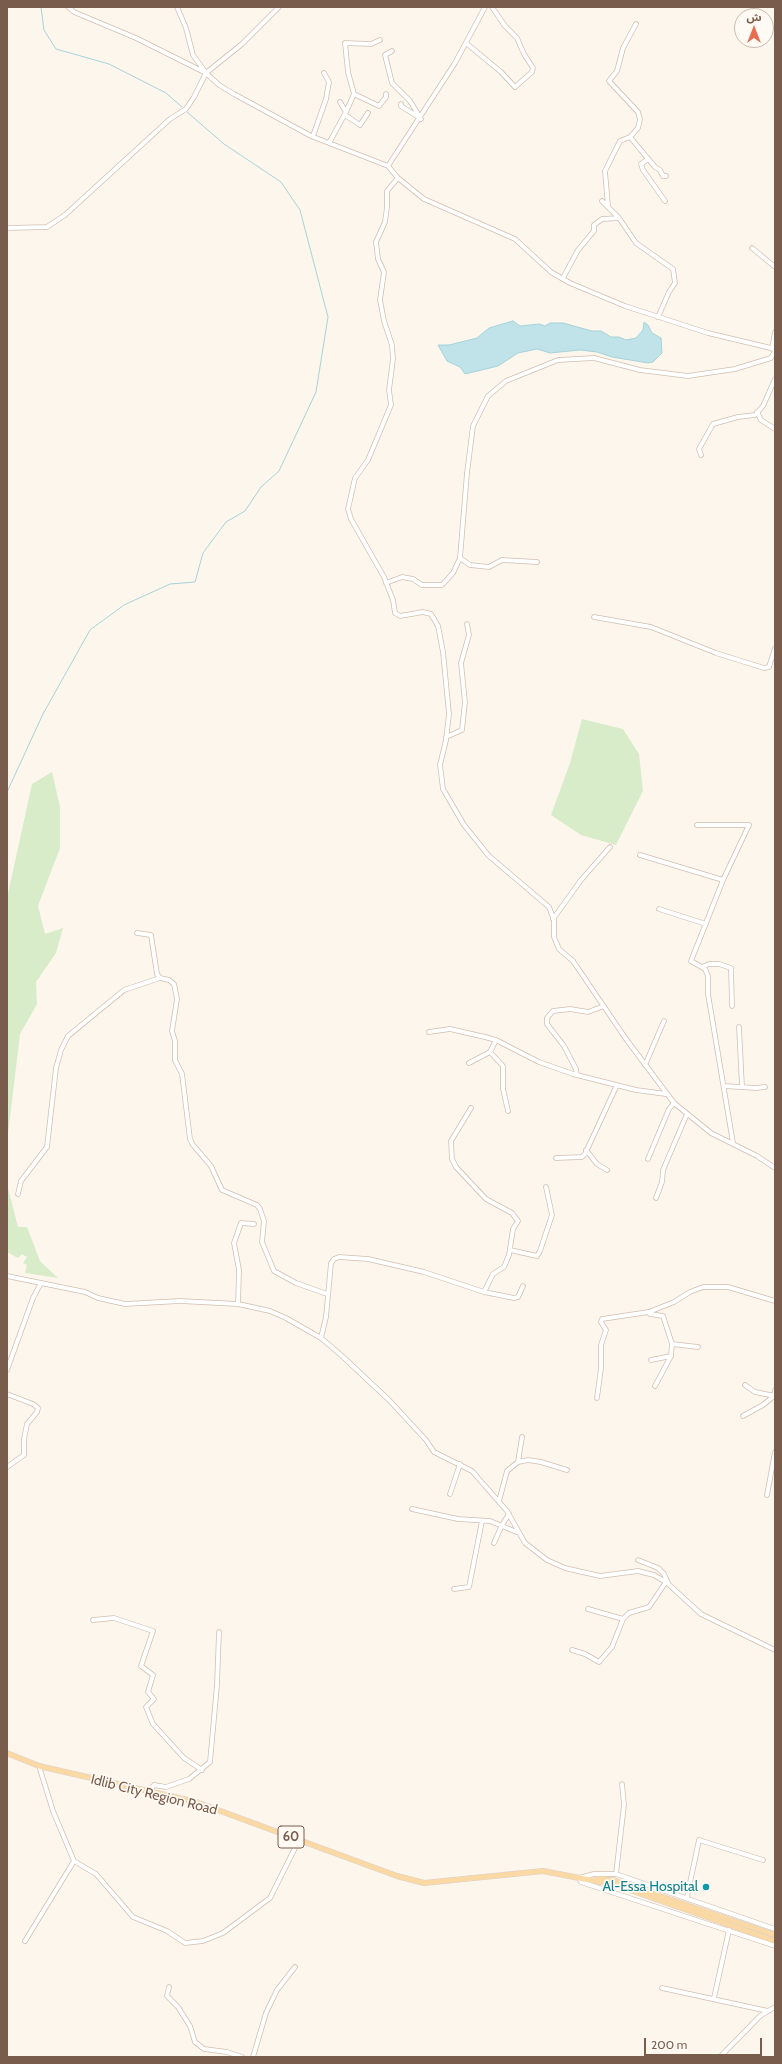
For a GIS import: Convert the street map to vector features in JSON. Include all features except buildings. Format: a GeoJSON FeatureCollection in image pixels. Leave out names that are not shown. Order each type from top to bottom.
{"type":"FeatureCollection","features":[{"type":"Feature","properties":{"kind":"main road","name":"Idlib City Region Road"},"geometry":{"type":"LineString","coordinates":[[7,1753],[39,1766],[196,1802],[397,1876],[424,1883],[543,1871],[616,1885],[775,1941]]}},
{"type":"Feature","properties":{"kind":"main road","name":"Idlib City Region Road"},"geometry":{"type":"LineString","coordinates":[[579,1878],[613,1880],[775,1935]]}},
{"type":"Feature","properties":{"kind":"street"},"geometry":{"type":"LineString","coordinates":[[68,7],[74,12],[136,38],[206,73]]}},
{"type":"Feature","properties":{"kind":"street"},"geometry":{"type":"LineString","coordinates":[[74,12],[76,7]]}},
{"type":"Feature","properties":{"kind":"street"},"geometry":{"type":"LineString","coordinates":[[7,228],[47,227],[65,215],[170,119],[186,109],[206,73],[242,44],[279,7]]}},
{"type":"Feature","properties":{"kind":"street"},"geometry":{"type":"LineString","coordinates":[[388,166],[421,119],[466,43],[485,7]]}},
{"type":"Feature","properties":{"kind":"street"},"geometry":{"type":"LineString","coordinates":[[466,43],[501,72],[514,87],[532,72],[533,68],[524,54],[517,38],[505,26],[492,7]]}},
{"type":"Feature","properties":{"kind":"street"},"geometry":{"type":"LineString","coordinates":[[175,8],[186,28],[193,55],[206,73],[219,85],[234,94],[313,136],[388,166],[398,178],[424,199],[515,239],[551,272],[570,283],[625,306],[708,334],[774,350]]}},
{"type":"Feature","properties":{"kind":"street"},"geometry":{"type":"LineString","coordinates":[[608,206],[605,171],[618,144],[630,137],[638,128],[640,119],[638,112],[610,81],[617,71],[623,48],[636,24]]}},
{"type":"Feature","properties":{"kind":"street"},"geometry":{"type":"LineString","coordinates":[[329,143],[354,94],[348,72],[345,43],[371,44],[380,40]]}},
{"type":"Feature","properties":{"kind":"street"},"geometry":{"type":"LineString","coordinates":[[392,51],[385,55],[392,83],[410,101],[421,119]]}},
{"type":"Feature","properties":{"kind":"street"},"geometry":{"type":"LineString","coordinates":[[313,136],[326,99],[329,82],[324,73]]}},
{"type":"Feature","properties":{"kind":"street"},"geometry":{"type":"LineString","coordinates":[[354,94],[379,106],[386,97],[386,94]]}},
{"type":"Feature","properties":{"kind":"street"},"geometry":{"type":"LineString","coordinates":[[340,102],[345,114],[360,125],[368,113]]}},
{"type":"Feature","properties":{"kind":"street"},"geometry":{"type":"LineString","coordinates":[[401,104],[401,106],[421,119]]}},
{"type":"Feature","properties":{"kind":"street"},"geometry":{"type":"LineString","coordinates":[[630,137],[648,159],[660,170],[663,176],[666,176]]}},
{"type":"Feature","properties":{"kind":"street"},"geometry":{"type":"LineString","coordinates":[[648,159],[641,164],[643,170],[665,201]]}},
{"type":"Feature","properties":{"kind":"street"},"geometry":{"type":"LineString","coordinates":[[398,178],[387,191],[385,222],[376,242],[378,259],[384,272],[380,300],[384,321],[392,345],[393,359],[389,390],[391,405],[368,460],[355,478],[348,509],[350,519],[386,583],[393,600],[395,613],[400,616],[422,612],[431,614],[438,626],[443,652],[449,714],[440,765],[443,790],[464,825],[489,856],[549,907],[553,919],[554,937],[559,949],[573,961],[666,1094],[674,1103],[711,1133],[757,1156],[775,1168]]}},
{"type":"Feature","properties":{"kind":"street"},"geometry":{"type":"LineString","coordinates":[[602,201],[619,218],[636,243],[673,268],[675,283],[669,292],[658,317]]}},
{"type":"Feature","properties":{"kind":"street"},"geometry":{"type":"LineString","coordinates":[[563,278],[578,250],[594,231],[594,225],[602,219],[619,218]]}},
{"type":"Feature","properties":{"kind":"street"},"geometry":{"type":"LineString","coordinates":[[752,248],[775,267]]}},
{"type":"Feature","properties":{"kind":"street"},"geometry":{"type":"LineString","coordinates":[[771,358],[774,350],[775,332]]}},
{"type":"Feature","properties":{"kind":"street"},"geometry":{"type":"LineString","coordinates":[[386,583],[402,577],[413,579],[422,585],[442,585],[460,558],[467,473],[473,426],[488,396],[506,381],[558,360],[594,358],[640,370],[688,376],[735,369],[771,358]]}},
{"type":"Feature","properties":{"kind":"street"},"geometry":{"type":"LineString","coordinates":[[771,358],[775,361]]}},
{"type":"Feature","properties":{"kind":"street"},"geometry":{"type":"LineString","coordinates":[[701,455],[699,449],[713,424],[738,417],[754,415],[763,406],[775,379]]}},
{"type":"Feature","properties":{"kind":"street"},"geometry":{"type":"LineString","coordinates":[[757,412],[762,420],[775,429]]}},
{"type":"Feature","properties":{"kind":"street"},"geometry":{"type":"LineString","coordinates":[[460,558],[470,565],[489,567],[502,560],[537,562]]}},
{"type":"Feature","properties":{"kind":"street"},"geometry":{"type":"LineString","coordinates":[[594,617],[651,627],[716,653],[764,668],[768,666],[775,648]]}},
{"type":"Feature","properties":{"kind":"street"},"geometry":{"type":"LineString","coordinates":[[446,737],[462,730],[465,702],[462,663],[469,635],[467,624]]}},
{"type":"Feature","properties":{"kind":"street"},"geometry":{"type":"LineString","coordinates":[[697,825],[749,825],[723,880],[691,961],[702,967],[708,976],[708,994],[733,1143]]}},
{"type":"Feature","properties":{"kind":"street"},"geometry":{"type":"LineString","coordinates":[[553,919],[581,880],[610,847]]}},
{"type":"Feature","properties":{"kind":"street"},"geometry":{"type":"LineString","coordinates":[[640,855],[723,880]]}},
{"type":"Feature","properties":{"kind":"street"},"geometry":{"type":"LineString","coordinates":[[659,909],[706,924]]}},
{"type":"Feature","properties":{"kind":"street"},"geometry":{"type":"LineString","coordinates":[[137,933],[151,935],[154,964],[160,978]]}},
{"type":"Feature","properties":{"kind":"street"},"geometry":{"type":"LineString","coordinates":[[702,967],[709,964],[719,964],[731,968],[732,1006]]}},
{"type":"Feature","properties":{"kind":"street"},"geometry":{"type":"LineString","coordinates":[[18,1194],[21,1181],[47,1147],[56,1068],[61,1050],[68,1036],[124,990],[160,978],[169,980],[174,984],[176,998],[172,1031],[175,1041],[175,1060],[182,1074],[190,1139],[193,1145],[211,1166],[222,1190],[257,1206],[260,1209],[264,1221],[262,1242],[274,1271],[296,1283],[327,1294]]}},
{"type":"Feature","properties":{"kind":"street"},"geometry":{"type":"LineString","coordinates":[[577,1075],[564,1046],[547,1024],[547,1018],[553,1011],[570,1009],[588,1012],[604,1006]]}},
{"type":"Feature","properties":{"kind":"street"},"geometry":{"type":"LineString","coordinates":[[645,1065],[664,1021]]}},
{"type":"Feature","properties":{"kind":"street"},"geometry":{"type":"LineString","coordinates":[[739,1027],[742,1087]]}},
{"type":"Feature","properties":{"kind":"street"},"geometry":{"type":"LineString","coordinates":[[429,1032],[450,1029],[496,1040],[539,1062],[577,1075],[617,1085],[666,1094]]}},
{"type":"Feature","properties":{"kind":"street"},"geometry":{"type":"LineString","coordinates":[[469,1063],[490,1052],[496,1040]]}},
{"type":"Feature","properties":{"kind":"street"},"geometry":{"type":"LineString","coordinates":[[490,1052],[503,1066],[502,1089],[508,1111]]}},
{"type":"Feature","properties":{"kind":"street"},"geometry":{"type":"LineString","coordinates":[[556,1158],[559,1156],[582,1157],[617,1085]]}},
{"type":"Feature","properties":{"kind":"street"},"geometry":{"type":"LineString","coordinates":[[724,1086],[761,1089],[765,1087]]}},
{"type":"Feature","properties":{"kind":"street"},"geometry":{"type":"LineString","coordinates":[[648,1159],[669,1109],[674,1103]]}},
{"type":"Feature","properties":{"kind":"street"},"geometry":{"type":"LineString","coordinates":[[471,1108],[451,1141],[452,1159],[456,1167],[486,1200],[512,1213],[518,1220],[513,1229],[510,1250],[504,1267],[493,1274],[484,1292]]}},
{"type":"Feature","properties":{"kind":"street"},"geometry":{"type":"LineString","coordinates":[[656,1198],[662,1182],[663,1170],[687,1114]]}},
{"type":"Feature","properties":{"kind":"street"},"geometry":{"type":"LineString","coordinates":[[586,1150],[596,1164],[607,1170]]}},
{"type":"Feature","properties":{"kind":"street"},"geometry":{"type":"LineString","coordinates":[[510,1250],[537,1256],[551,1222],[552,1215],[546,1187]]}},
{"type":"Feature","properties":{"kind":"street"},"geometry":{"type":"LineString","coordinates":[[238,1304],[238,1270],[234,1242],[241,1223],[254,1224]]}},
{"type":"Feature","properties":{"kind":"street"},"geometry":{"type":"LineString","coordinates":[[321,1338],[331,1264],[334,1259],[339,1257],[368,1260],[424,1272],[484,1292],[514,1298],[518,1297],[523,1286]]}},
{"type":"Feature","properties":{"kind":"street"},"geometry":{"type":"LineString","coordinates":[[7,1276],[85,1292],[98,1298],[125,1304],[180,1301],[238,1304],[270,1311],[321,1338],[389,1400],[426,1440],[434,1452],[472,1471],[499,1501],[509,1514],[519,1533],[533,1550],[547,1560],[565,1568],[600,1576],[638,1571],[654,1574],[667,1583],[701,1614],[775,1650]]}},
{"type":"Feature","properties":{"kind":"street"},"geometry":{"type":"LineString","coordinates":[[7,1370],[34,1298],[41,1284]]}},
{"type":"Feature","properties":{"kind":"street"},"geometry":{"type":"LineString","coordinates":[[597,1398],[601,1368],[601,1345],[606,1330],[601,1321],[606,1318],[649,1312],[674,1302],[690,1292],[710,1286],[733,1288],[775,1301]]}},
{"type":"Feature","properties":{"kind":"street"},"geometry":{"type":"LineString","coordinates":[[649,1312],[650,1314],[663,1316],[672,1344],[671,1356],[655,1386]]}},
{"type":"Feature","properties":{"kind":"street"},"geometry":{"type":"LineString","coordinates":[[672,1344],[698,1347]]}},
{"type":"Feature","properties":{"kind":"street"},"geometry":{"type":"LineString","coordinates":[[651,1360],[671,1356]]}},
{"type":"Feature","properties":{"kind":"street"},"geometry":{"type":"LineString","coordinates":[[745,1385],[755,1392],[774,1396]]}},
{"type":"Feature","properties":{"kind":"street"},"geometry":{"type":"LineString","coordinates":[[743,1416],[774,1396],[775,1390]]}},
{"type":"Feature","properties":{"kind":"street"},"geometry":{"type":"LineString","coordinates":[[7,1394],[33,1404],[38,1408],[37,1412],[27,1424],[24,1439],[24,1455],[7,1467]]}},
{"type":"Feature","properties":{"kind":"street"},"geometry":{"type":"LineString","coordinates":[[518,1462],[522,1437]]}},
{"type":"Feature","properties":{"kind":"street"},"geometry":{"type":"LineString","coordinates":[[767,1495],[775,1452]]}},
{"type":"Feature","properties":{"kind":"street"},"geometry":{"type":"LineString","coordinates":[[499,1501],[507,1471],[518,1462],[528,1460],[541,1462],[567,1470]]}},
{"type":"Feature","properties":{"kind":"street"},"geometry":{"type":"LineString","coordinates":[[450,1494],[460,1464]]}},
{"type":"Feature","properties":{"kind":"street"},"geometry":{"type":"LineString","coordinates":[[412,1509],[458,1520],[482,1521],[502,1525],[519,1533]]}},
{"type":"Feature","properties":{"kind":"street"},"geometry":{"type":"LineString","coordinates":[[494,1543],[509,1514]]}},
{"type":"Feature","properties":{"kind":"street"},"geometry":{"type":"LineString","coordinates":[[454,1588],[469,1587],[482,1521]]}},
{"type":"Feature","properties":{"kind":"street"},"geometry":{"type":"LineString","coordinates":[[638,1560],[658,1568],[664,1574],[667,1583]]}},
{"type":"Feature","properties":{"kind":"street"},"geometry":{"type":"LineString","coordinates":[[572,1650],[585,1654],[599,1662],[612,1647],[623,1619],[630,1613],[649,1607],[667,1583]]}},
{"type":"Feature","properties":{"kind":"street"},"geometry":{"type":"LineString","coordinates":[[588,1609],[623,1619]]}},
{"type":"Feature","properties":{"kind":"street"},"geometry":{"type":"LineString","coordinates":[[93,1620],[114,1618],[153,1631],[141,1666],[153,1675],[148,1692],[154,1699],[146,1707],[152,1724],[184,1758],[202,1770]]}},
{"type":"Feature","properties":{"kind":"street"},"geometry":{"type":"LineString","coordinates":[[149,1792],[154,1785],[166,1786],[189,1779],[210,1762],[217,1685],[219,1632]]}},
{"type":"Feature","properties":{"kind":"street"},"geometry":{"type":"LineString","coordinates":[[39,1766],[53,1812],[74,1861],[96,1874],[133,1917],[167,1931],[185,1943],[202,1941],[223,1934],[270,1898],[299,1840]]}},
{"type":"Feature","properties":{"kind":"street"},"geometry":{"type":"LineString","coordinates":[[616,1874],[624,1805],[622,1784]]}},
{"type":"Feature","properties":{"kind":"street"},"geometry":{"type":"LineString","coordinates":[[687,1897],[699,1840],[763,1860]]}},
{"type":"Feature","properties":{"kind":"street"},"geometry":{"type":"LineString","coordinates":[[25,1941],[74,1861]]}},
{"type":"Feature","properties":{"kind":"street"},"geometry":{"type":"LineString","coordinates":[[775,1929],[687,1897],[616,1874],[594,1874],[579,1878],[581,1882],[775,1946]]}},
{"type":"Feature","properties":{"kind":"street"},"geometry":{"type":"LineString","coordinates":[[714,1998],[729,1930]]}},
{"type":"Feature","properties":{"kind":"street"},"geometry":{"type":"LineString","coordinates":[[254,2057],[266,2013],[277,1990],[295,1966]]}},
{"type":"Feature","properties":{"kind":"street"},"geometry":{"type":"LineString","coordinates":[[169,1986],[167,1996],[178,2007],[190,2026],[195,2042],[204,2049],[227,2052],[242,2057]]}},
{"type":"Feature","properties":{"kind":"street"},"geometry":{"type":"LineString","coordinates":[[662,1988],[714,1998],[768,2011]]}},
{"type":"Feature","properties":{"kind":"street"},"geometry":{"type":"LineString","coordinates":[[720,2057],[760,2016],[775,2007]]}},
{"type":"Feature","properties":{"kind":"green space"},"geometry":{"type":"Polygon","coordinates":[[[582,719],[623,729],[639,754],[643,791],[616,845],[581,835],[551,815],[570,763],[582,719]]]}},
{"type":"Feature","properties":{"kind":"green space"},"geometry":{"type":"Polygon","coordinates":[[[52,772],[60,807],[60,848],[38,906],[45,934],[63,928],[56,953],[36,982],[37,1004],[20,1034],[7,1143],[7,898],[32,784],[52,772]]]}},
{"type":"Feature","properties":{"kind":"green space"},"geometry":{"type":"Polygon","coordinates":[[[7,1184],[18,1227],[27,1227],[40,1261],[58,1278],[25,1273],[27,1265],[23,1263],[27,1257],[22,1254],[18,1258],[7,1252],[7,1184]]]}},
{"type":"Feature","properties":{"kind":"water"},"geometry":{"type":"Polygon","coordinates":[[[513,321],[520,326],[539,324],[545,326],[550,323],[563,323],[592,331],[601,331],[611,337],[619,337],[626,340],[636,338],[643,330],[644,322],[648,325],[652,333],[661,338],[662,353],[653,362],[648,363],[612,357],[597,352],[580,350],[550,353],[537,349],[518,353],[498,366],[465,374],[460,367],[447,361],[438,345],[449,345],[477,338],[489,328],[513,321]]]}},
{"type":"Feature","properties":{"kind":"waterway"},"geometry":{"type":"LineString","coordinates":[[41,7],[44,30],[56,49],[109,64],[166,93],[182,107]]}},
{"type":"Feature","properties":{"kind":"waterway"},"geometry":{"type":"LineString","coordinates":[[7,792],[43,714],[90,630],[124,605],[170,584],[195,582],[203,553],[226,522],[245,511],[261,487],[279,471],[316,392],[328,317],[300,210],[281,182],[224,144],[187,112]]}},
{"type":"Feature","properties":{"kind":"place","name":"Al-Essa Hospital"},"geometry":{"type":"Point","coordinates":[706,1887]}}]}
